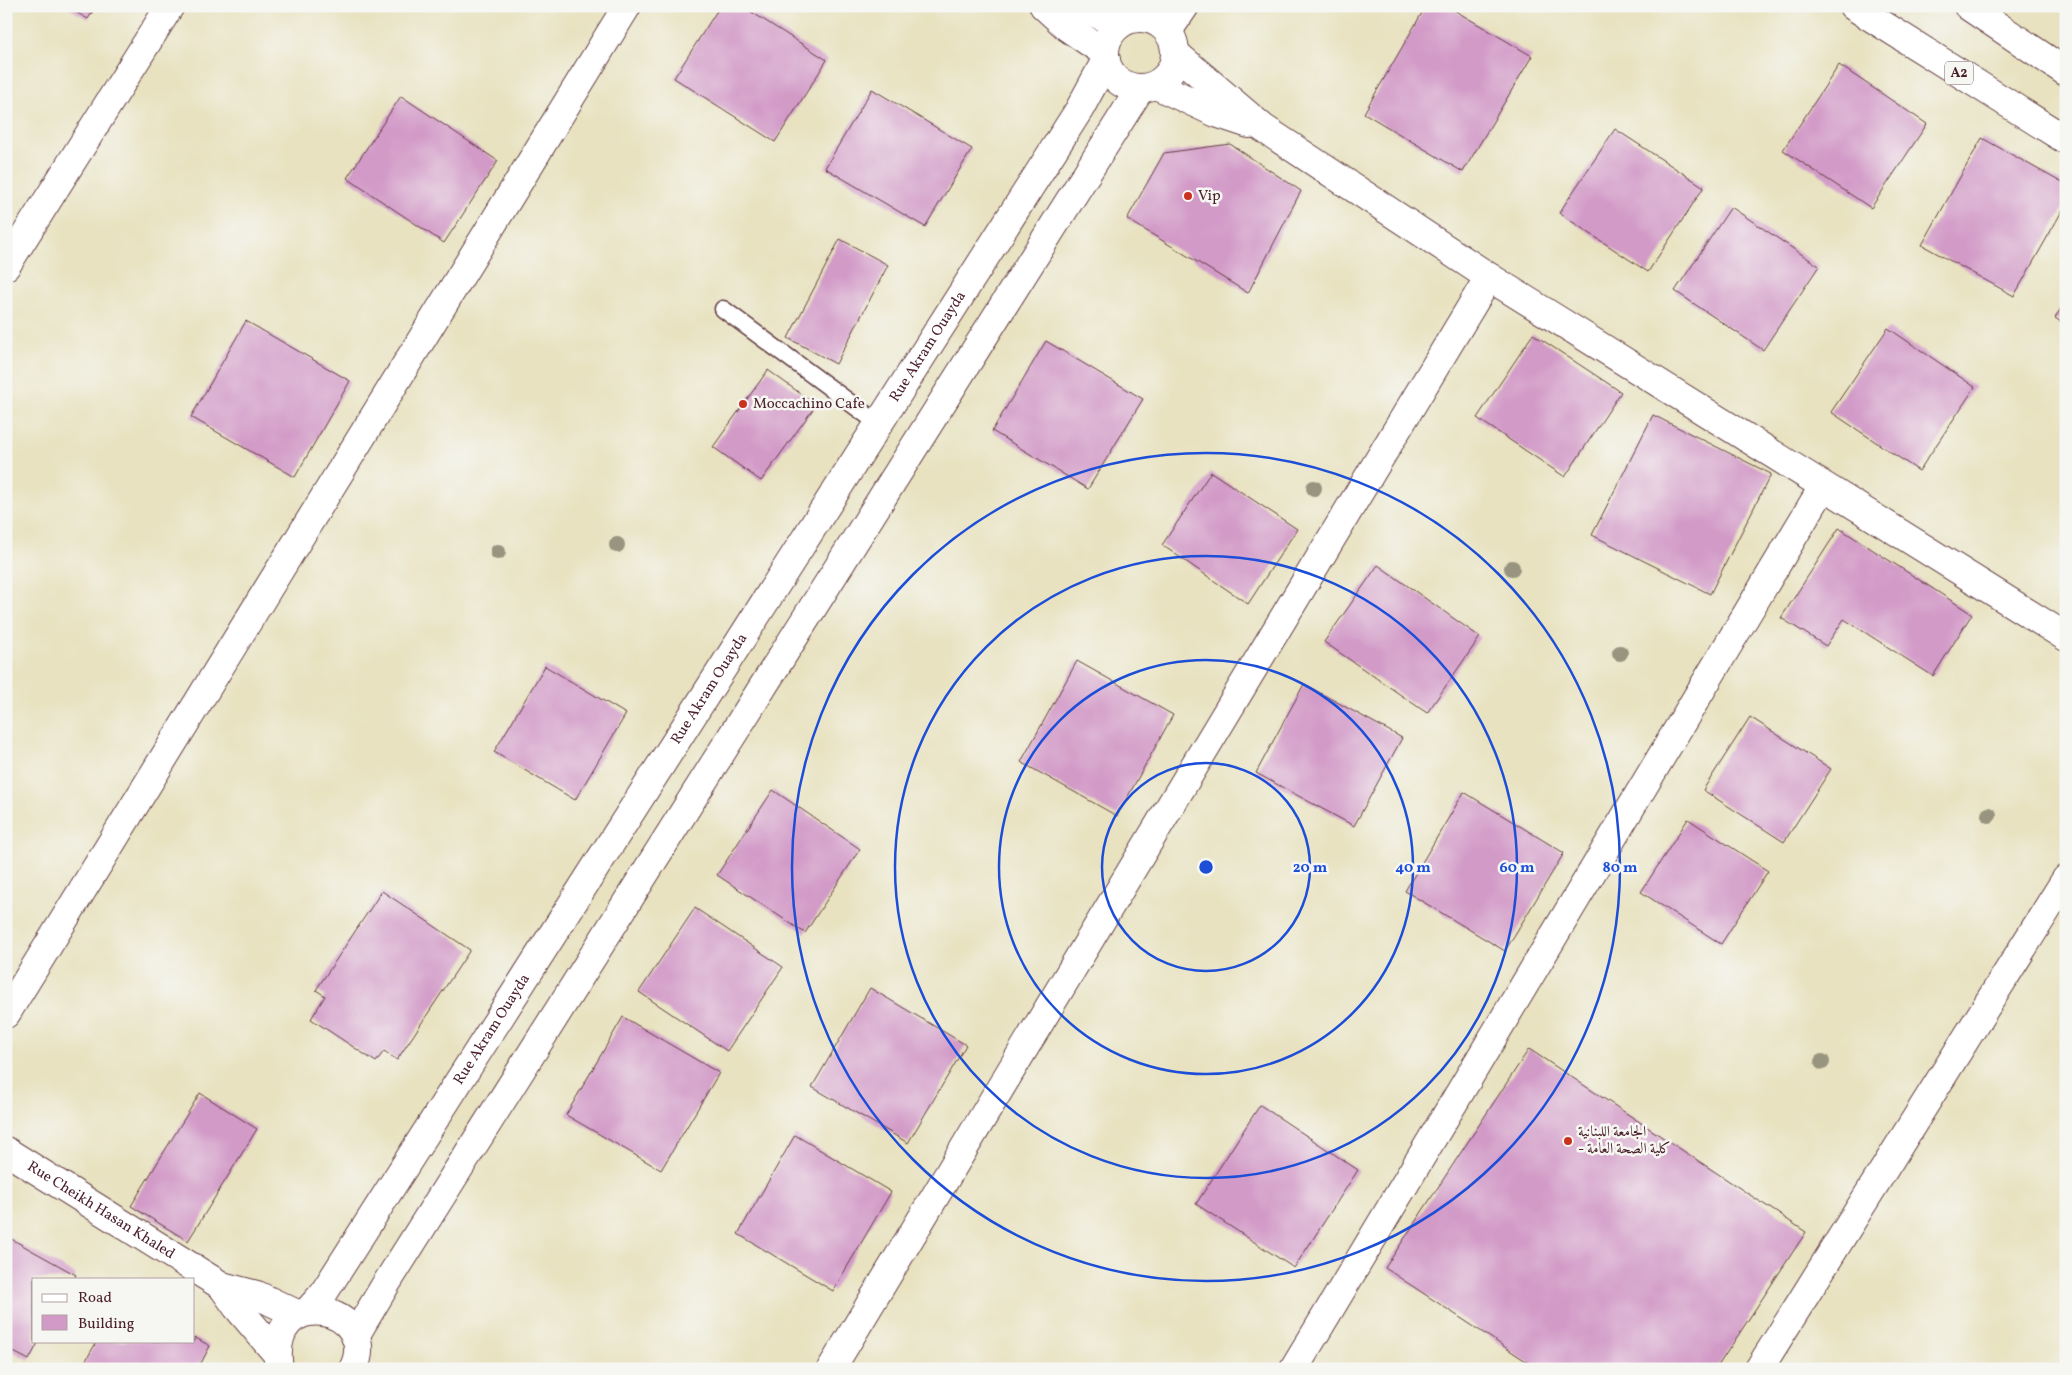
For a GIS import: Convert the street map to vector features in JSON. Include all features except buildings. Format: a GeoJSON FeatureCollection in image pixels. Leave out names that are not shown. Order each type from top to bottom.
{"type":"FeatureCollection","features":[{"type":"Feature","properties":{"kind":"main road"},"geometry":{"type":"LineString","coordinates":[[6,266],[170,6]]}},
{"type":"Feature","properties":{"kind":"main road"},"geometry":{"type":"LineString","coordinates":[[6,1014],[627,6]]}},
{"type":"Feature","properties":{"kind":"main road"},"geometry":{"type":"LineString","coordinates":[[1044,6],[1106,56]]}},
{"type":"Feature","properties":{"kind":"main road"},"geometry":{"type":"LineString","coordinates":[[1080,6],[1127,18],[1141,18],[1155,22],[1172,42],[1263,128],[1489,277],[2066,637]]}},
{"type":"Feature","properties":{"kind":"main road"},"geometry":{"type":"LineString","coordinates":[[359,1356],[402,1258],[1148,87],[1170,72],[1172,42],[1184,6]]}},
{"type":"Feature","properties":{"kind":"main road","name":"A2"},"geometry":{"type":"LineString","coordinates":[[1853,6],[2066,140]]}},
{"type":"Feature","properties":{"kind":"main road"},"geometry":{"type":"LineString","coordinates":[[1968,6],[2066,72]]}},
{"type":"Feature","properties":{"kind":"main road"},"geometry":{"type":"LineString","coordinates":[[1127,18],[1109,36],[1106,56],[1112,75],[1125,85],[1148,87],[1216,113],[1263,128]]}},
{"type":"Feature","properties":{"kind":"main road","name":"Rue Akram Ouayda"},"geometry":{"type":"LineString","coordinates":[[278,1362],[279,1339],[287,1325],[323,1294],[1080,110],[1106,56]]}},
{"type":"Feature","properties":{"kind":"main road"},"geometry":{"type":"LineString","coordinates":[[831,1369],[1489,277]]}},
{"type":"Feature","properties":{"kind":"main road"},"geometry":{"type":"LineString","coordinates":[[1294,1369],[1824,487]]}},
{"type":"Feature","properties":{"kind":"main road"},"geometry":{"type":"LineString","coordinates":[[1759,1369],[2066,880]]}},
{"type":"Feature","properties":{"kind":"main road","name":"Rue Cheikh Hasan Khaled"},"geometry":{"type":"LineString","coordinates":[[6,1150],[222,1286],[257,1295],[303,1313]]}},
{"type":"Feature","properties":{"kind":"main road","name":"Rue Cheikh Hasan Khaled"},"geometry":{"type":"LineString","coordinates":[[222,1286],[278,1362]]}},
{"type":"Feature","properties":{"kind":"main road"},"geometry":{"type":"LineString","coordinates":[[303,1313],[322,1311],[336,1315],[348,1324],[359,1356]]}},
{"type":"Feature","properties":{"kind":"lane"},"geometry":{"type":"LineString","coordinates":[[723,309],[879,424]]}},
{"type":"Feature","properties":{"kind":"place","name":"Vip"},"geometry":{"type":"Point","coordinates":[1188,196]}},
{"type":"Feature","properties":{"kind":"place","name":"Moccachino Cafe"},"geometry":{"type":"Point","coordinates":[743,404]}},
{"type":"Feature","properties":{"kind":"place","name":"الجامعة اللبنانية - كلية الصحة العامة"},"geometry":{"type":"Point","coordinates":[1568,1141]}}]}
